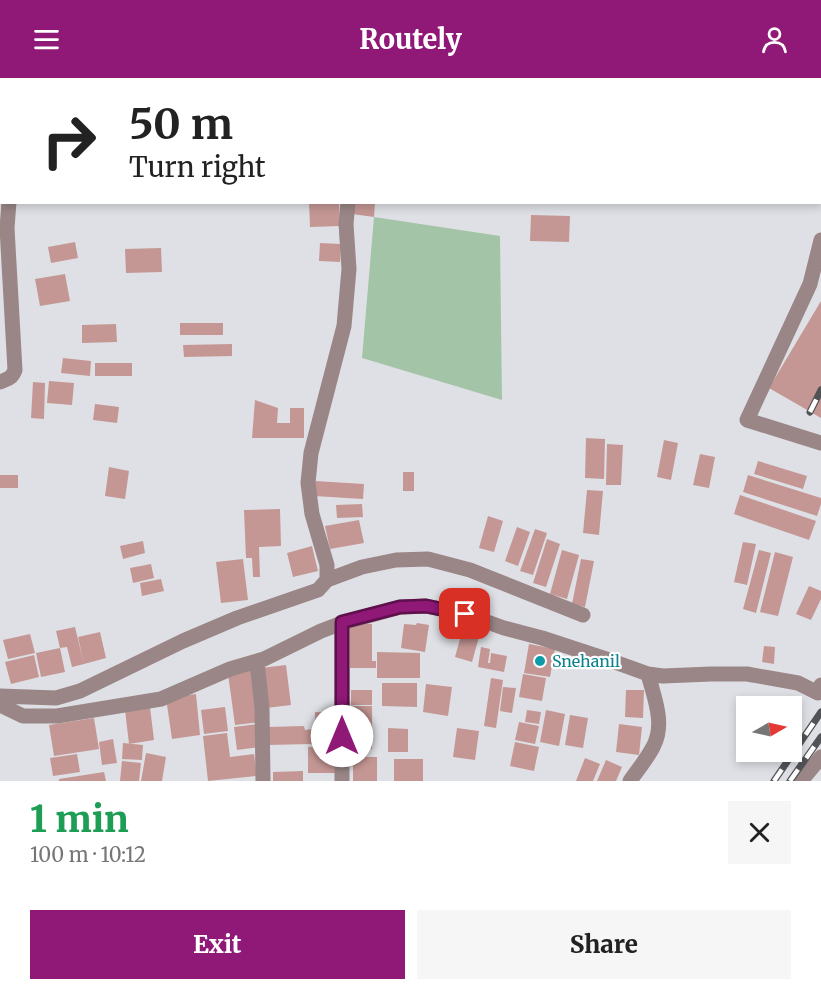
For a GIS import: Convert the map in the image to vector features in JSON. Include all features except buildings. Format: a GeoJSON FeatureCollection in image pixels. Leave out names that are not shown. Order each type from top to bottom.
{"type":"FeatureCollection","features":[{"type":"Feature","properties":{"kind":"street"},"geometry":{"type":"LineString","coordinates":[[0,382],[13,376],[15,370],[7,228],[9,204]]}},
{"type":"Feature","properties":{"kind":"street"},"geometry":{"type":"LineString","coordinates":[[327,580],[327,565],[312,514],[308,483],[311,453],[344,326],[349,269],[346,224],[348,204]]}},
{"type":"Feature","properties":{"kind":"street"},"geometry":{"type":"LineString","coordinates":[[821,240],[810,284],[747,420],[821,443]]}},
{"type":"Feature","properties":{"kind":"street"},"geometry":{"type":"LineString","coordinates":[[0,696],[56,698],[80,692],[194,636],[237,618],[318,590],[327,580],[362,567],[396,560],[428,559],[470,570],[583,615]]}},
{"type":"Feature","properties":{"kind":"street"},"geometry":{"type":"LineString","coordinates":[[0,705],[23,716],[57,716],[161,699],[230,669],[257,662],[342,622],[400,607],[426,606],[465,614],[648,674],[663,676],[747,674],[798,683],[818,693],[821,685]]}},
{"type":"Feature","properties":{"kind":"street"},"geometry":{"type":"LineString","coordinates":[[342,622],[342,781]]}},
{"type":"Feature","properties":{"kind":"street"},"geometry":{"type":"LineString","coordinates":[[257,662],[262,708],[263,781]]}},
{"type":"Feature","properties":{"kind":"street"},"geometry":{"type":"LineString","coordinates":[[630,781],[654,746],[659,733],[659,717],[648,674]]}},
{"type":"Feature","properties":{"kind":"street"},"geometry":{"type":"LineString","coordinates":[[801,781],[821,757]]}},
{"type":"Feature","properties":{"kind":"green space"},"geometry":{"type":"Polygon","coordinates":[[[374,217],[500,236],[502,400],[362,358],[374,217]]]}},
{"type":"Feature","properties":{"kind":"railway"},"geometry":{"type":"LineString","coordinates":[[810,412],[821,390]]}},
{"type":"Feature","properties":{"kind":"railway"},"geometry":{"type":"LineString","coordinates":[[774,781],[821,712]]}},
{"type":"Feature","properties":{"kind":"railway"},"geometry":{"type":"LineString","coordinates":[[790,781],[821,737]]}},
{"type":"Feature","properties":{"kind":"place","name":"Snehanil"},"geometry":{"type":"Point","coordinates":[540,661]}},
{"type":"Feature","properties":{"kind":"route"},"geometry":{"type":"LineString","coordinates":[[342,736],[342,622],[400,607],[426,606],[465,614]]}}]}
